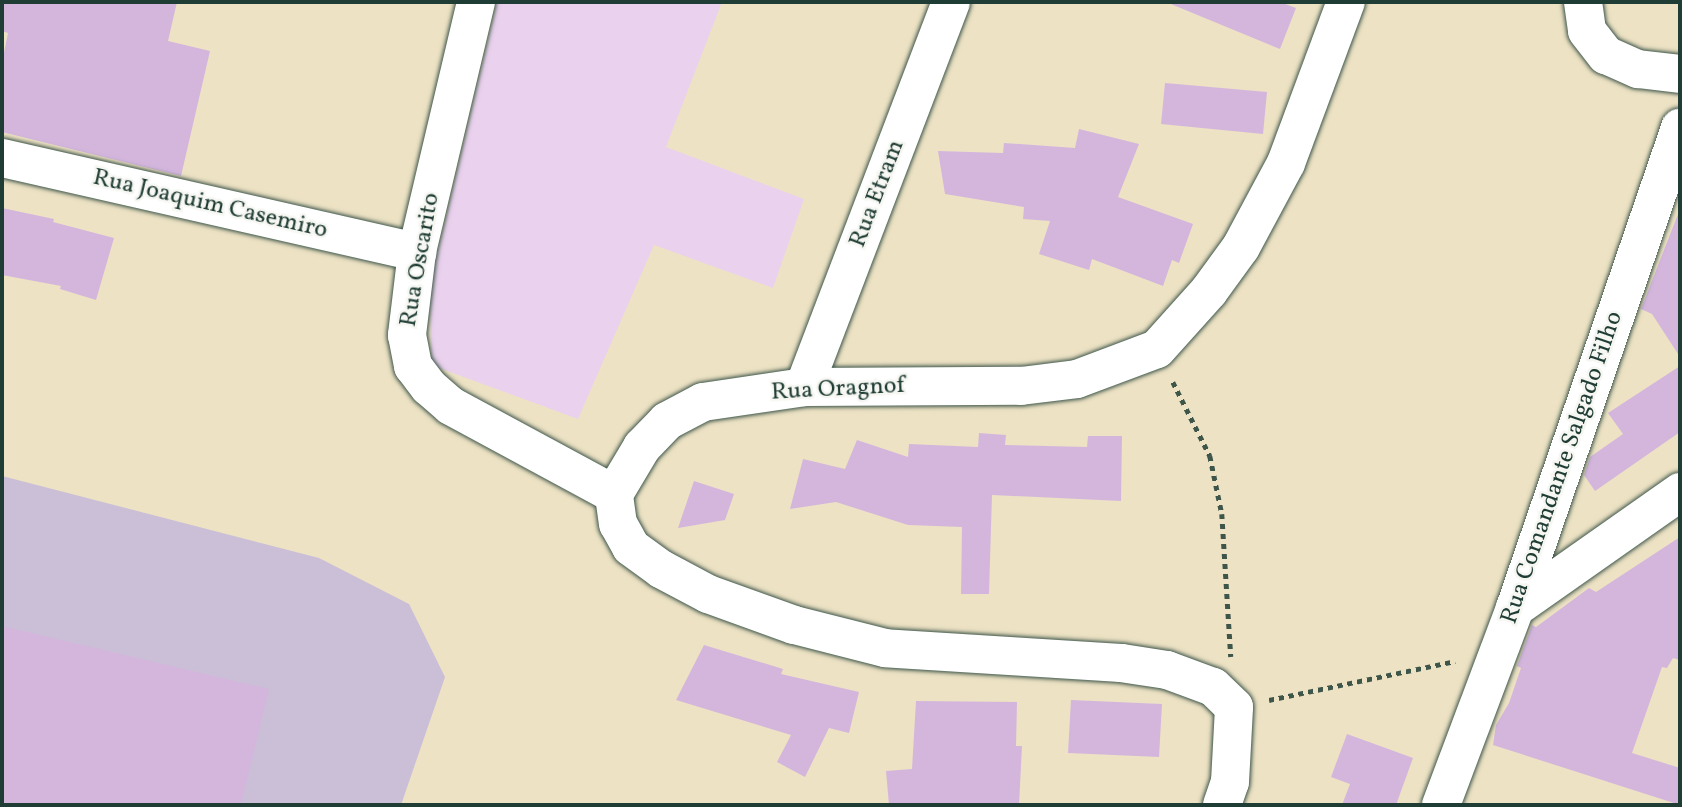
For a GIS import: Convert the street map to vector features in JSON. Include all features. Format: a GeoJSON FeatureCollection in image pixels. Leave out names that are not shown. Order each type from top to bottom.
{"type":"FeatureCollection","features":[{"type":"Feature","properties":{"kind":"street","name":"Rua Oscarito"},"geometry":{"type":"LineString","coordinates":[[476,2],[417,253],[407,335],[413,366],[429,387],[451,406],[614,494]]}},
{"type":"Feature","properties":{"kind":"street","name":"Rua Etram"},"geometry":{"type":"LineString","coordinates":[[804,387],[951,2]]}},
{"type":"Feature","properties":{"kind":"street","name":"Rua Oragnof"},"geometry":{"type":"LineString","coordinates":[[614,494],[642,447],[667,421],[703,402],[804,387],[1021,386],[1077,379],[1157,349],[1209,291],[1241,247],[1286,163],[1346,2]]}},
{"type":"Feature","properties":{"kind":"street"},"geometry":{"type":"LineString","coordinates":[[1583,2],[1587,31],[1605,55],[1638,69],[1680,74]]}},
{"type":"Feature","properties":{"kind":"street","name":"Rua Comandante Salgado Filho"},"geometry":{"type":"LineString","coordinates":[[1441,805],[1515,608],[1680,128]]}},
{"type":"Feature","properties":{"kind":"street","name":"Rua Joaquim Casemiro"},"geometry":{"type":"LineString","coordinates":[[2,158],[417,253]]}},
{"type":"Feature","properties":{"kind":"street"},"geometry":{"type":"LineString","coordinates":[[1515,608],[1680,492]]}},
{"type":"Feature","properties":{"kind":"street"},"geometry":{"type":"LineString","coordinates":[[614,494],[618,524],[631,547],[661,569],[708,594],[794,625],[885,648],[1121,663],[1167,670],[1213,687],[1234,707],[1230,782],[1222,805]]}},
{"type":"Feature","properties":{"kind":"path"},"geometry":{"type":"LineString","coordinates":[[1157,349],[1210,456],[1222,514],[1234,707],[1497,652]]}},
{"type":"Feature","properties":{"kind":"shaded area"},"geometry":{"type":"Polygon","coordinates":[[[497,2],[722,2],[666,147],[804,199],[773,288],[654,245],[578,419],[431,365],[430,285],[497,2]]]}},
{"type":"Feature","properties":{"kind":"shaded area"},"geometry":{"type":"Polygon","coordinates":[[[2,476],[319,558],[409,604],[445,677],[401,805],[2,805],[2,476]]]}},
{"type":"Feature","properties":{"kind":"building"},"geometry":{"type":"Polygon","coordinates":[[[2,2],[177,2],[168,41],[210,51],[181,176],[2,132],[2,62],[8,33],[2,31],[2,2]]]}},
{"type":"Feature","properties":{"kind":"building"},"geometry":{"type":"Polygon","coordinates":[[[1166,2],[1280,2],[1296,8],[1280,49],[1166,2]]]}},
{"type":"Feature","properties":{"kind":"building"},"geometry":{"type":"Polygon","coordinates":[[[1165,83],[1267,92],[1263,134],[1161,124],[1165,83]]]}},
{"type":"Feature","properties":{"kind":"building"},"geometry":{"type":"Polygon","coordinates":[[[1079,129],[1139,144],[1118,197],[1193,224],[1179,263],[1172,260],[1163,286],[1092,259],[1089,270],[1039,254],[1050,221],[1023,219],[1024,207],[945,194],[938,151],[1003,153],[1004,143],[1075,148],[1079,129]]]}},
{"type":"Feature","properties":{"kind":"building"},"geometry":{"type":"Polygon","coordinates":[[[2,208],[54,219],[53,222],[114,238],[96,300],[60,289],[61,286],[2,275],[2,208]]]}},
{"type":"Feature","properties":{"kind":"building"},"geometry":{"type":"Polygon","coordinates":[[[1680,209],[1680,357],[1652,314],[1641,309],[1680,209]]]}},
{"type":"Feature","properties":{"kind":"building"},"geometry":{"type":"Polygon","coordinates":[[[1680,366],[1680,432],[1595,491],[1584,475],[1590,457],[1623,434],[1608,413],[1680,366]]]}},
{"type":"Feature","properties":{"kind":"building"},"geometry":{"type":"Polygon","coordinates":[[[979,433],[1006,435],[1005,445],[1087,447],[1088,436],[1122,436],[1121,501],[992,495],[989,594],[961,594],[962,527],[908,525],[836,502],[790,509],[803,459],[845,469],[857,440],[908,457],[909,444],[978,447],[979,433]]]}},
{"type":"Feature","properties":{"kind":"building"},"geometry":{"type":"Polygon","coordinates":[[[694,481],[734,494],[725,520],[678,528],[694,481]]]}},
{"type":"Feature","properties":{"kind":"building"},"geometry":{"type":"Polygon","coordinates":[[[1680,537],[1680,660],[1673,658],[1667,668],[1662,667],[1632,753],[1680,768],[1680,805],[1493,745],[1496,725],[1509,703],[1521,668],[1517,666],[1532,625],[1536,627],[1589,588],[1596,592],[1680,537]]]}},
{"type":"Feature","properties":{"kind":"building"},"geometry":{"type":"Polygon","coordinates":[[[2,626],[269,689],[241,805],[2,805],[2,626]]]}},
{"type":"Feature","properties":{"kind":"building"},"geometry":{"type":"Polygon","coordinates":[[[704,645],[783,669],[781,674],[859,692],[849,733],[829,728],[805,777],[777,762],[791,735],[676,700],[704,645]]]}},
{"type":"Feature","properties":{"kind":"building"},"geometry":{"type":"Polygon","coordinates":[[[1071,700],[1162,704],[1159,757],[1068,753],[1071,700]]]}},
{"type":"Feature","properties":{"kind":"building"},"geometry":{"type":"Polygon","coordinates":[[[916,701],[1017,702],[1016,746],[1022,746],[1019,805],[889,805],[886,771],[912,769],[916,701]]]}},
{"type":"Feature","properties":{"kind":"building"},"geometry":{"type":"Polygon","coordinates":[[[1347,734],[1413,758],[1396,805],[1342,805],[1350,784],[1331,777],[1347,734]]]}}]}
